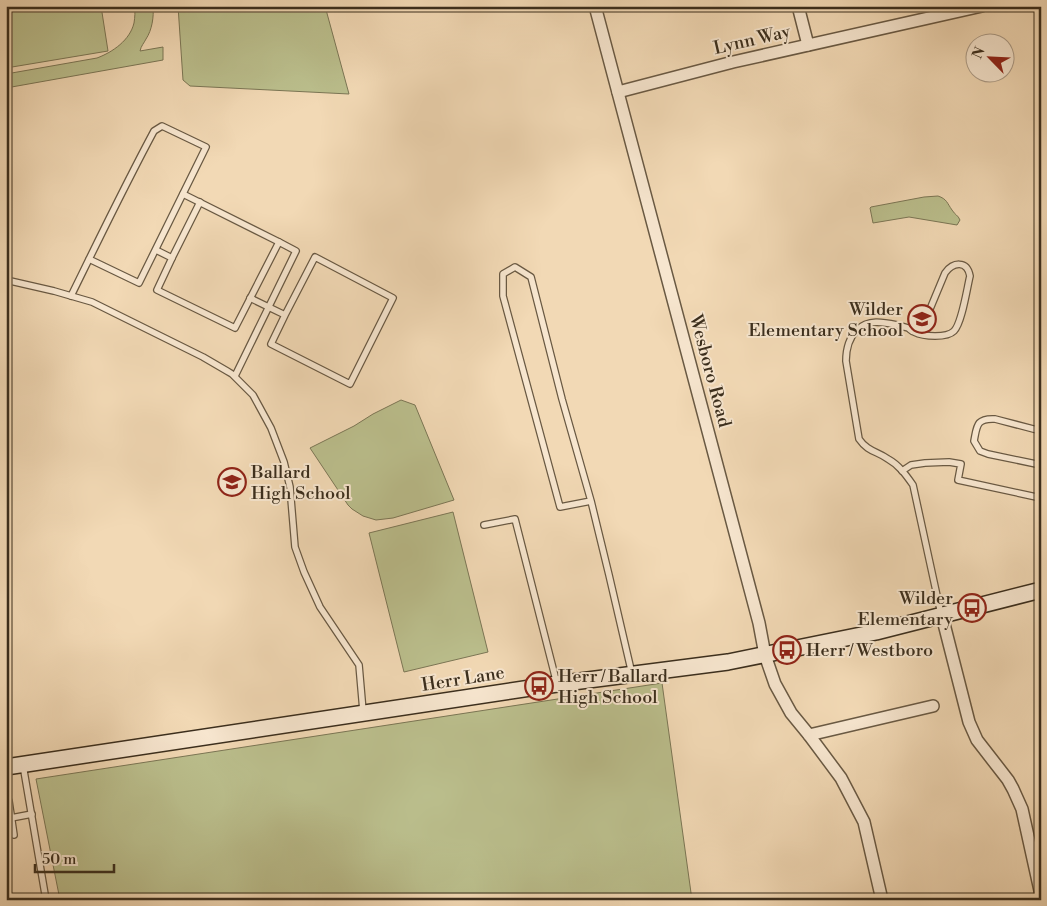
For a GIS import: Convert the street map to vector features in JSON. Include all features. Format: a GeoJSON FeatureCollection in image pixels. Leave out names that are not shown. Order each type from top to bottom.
{"type":"FeatureCollection","features":[{"type":"Feature","properties":{"kind":"main road","name":"Herr Lane"},"geometry":{"type":"LineString","coordinates":[[6,767],[557,684],[728,662],[876,632],[1041,590]]}},
{"type":"Feature","properties":{"kind":"street","name":"Wesboro Road"},"geometry":{"type":"LineString","coordinates":[[595,6],[759,623],[765,655],[775,684],[791,714],[841,778],[864,822],[882,900]]}},
{"type":"Feature","properties":{"kind":"street"},"geometry":{"type":"LineString","coordinates":[[798,6],[808,44]]}},
{"type":"Feature","properties":{"kind":"street","name":"Lynn Way"},"geometry":{"type":"LineString","coordinates":[[618,92],[808,44],[834,40],[958,9],[982,6]]}},
{"type":"Feature","properties":{"kind":"street"},"geometry":{"type":"LineString","coordinates":[[942,616],[969,722],[978,740],[1008,780],[1022,809],[1041,895]]}},
{"type":"Feature","properties":{"kind":"street"},"geometry":{"type":"LineString","coordinates":[[809,735],[933,706]]}},
{"type":"Feature","properties":{"kind":"lane"},"geometry":{"type":"LineString","coordinates":[[72,296],[89,258],[154,131],[162,126],[206,147],[139,283],[89,258]]}},
{"type":"Feature","properties":{"kind":"lane"},"geometry":{"type":"LineString","coordinates":[[184,194],[296,251],[234,376]]}},
{"type":"Feature","properties":{"kind":"lane"},"geometry":{"type":"LineString","coordinates":[[200,202],[157,290],[235,328],[279,242]]}},
{"type":"Feature","properties":{"kind":"lane"},"geometry":{"type":"LineString","coordinates":[[156,250],[172,258]]}},
{"type":"Feature","properties":{"kind":"lane"},"geometry":{"type":"LineString","coordinates":[[315,257],[393,298],[350,384],[271,344],[285,316],[315,257]]}},
{"type":"Feature","properties":{"kind":"lane"},"geometry":{"type":"LineString","coordinates":[[909,328],[925,321],[949,267],[960,264],[966,267],[970,276],[960,321],[954,330],[946,336],[913,332],[909,328],[871,322],[862,326],[854,333],[846,351],[859,439],[869,449],[886,457],[902,471],[913,485],[942,616]]}},
{"type":"Feature","properties":{"kind":"lane"},"geometry":{"type":"LineString","coordinates":[[591,502],[560,507],[504,296],[503,274],[515,267],[532,277],[562,399],[591,502],[632,674]]}},
{"type":"Feature","properties":{"kind":"lane"},"geometry":{"type":"LineString","coordinates":[[6,280],[92,302],[203,357],[232,374],[253,395],[263,410],[284,462],[290,487],[295,547],[304,572],[320,606],[358,665],[362,688],[363,713]]}},
{"type":"Feature","properties":{"kind":"lane"},"geometry":{"type":"LineString","coordinates":[[250,298],[285,316]]}},
{"type":"Feature","properties":{"kind":"lane"},"geometry":{"type":"LineString","coordinates":[[1041,431],[988,418],[978,423],[974,441],[980,451],[988,454],[1041,465]]}},
{"type":"Feature","properties":{"kind":"lane"},"geometry":{"type":"LineString","coordinates":[[902,471],[911,465],[920,463],[944,462],[961,464],[958,480],[1041,498]]}},
{"type":"Feature","properties":{"kind":"lane"},"geometry":{"type":"LineString","coordinates":[[484,525],[515,519],[557,684]]}},
{"type":"Feature","properties":{"kind":"lane"},"geometry":{"type":"LineString","coordinates":[[23,765],[46,900]]}},
{"type":"Feature","properties":{"kind":"lane"},"geometry":{"type":"LineString","coordinates":[[9,801],[14,835]]}},
{"type":"Feature","properties":{"kind":"lane"},"geometry":{"type":"LineString","coordinates":[[11,818],[32,814]]}},
{"type":"Feature","properties":{"kind":"green space"},"geometry":{"type":"Polygon","coordinates":[[[6,6],[101,6],[108,51],[6,68],[6,6]]]}},
{"type":"Feature","properties":{"kind":"green space"},"geometry":{"type":"Polygon","coordinates":[[[135,6],[153,6],[151,28],[140,51],[163,47],[163,60],[6,88],[6,74],[97,58],[115,49],[125,40],[132,29],[135,6]]]}},
{"type":"Feature","properties":{"kind":"green space"},"geometry":{"type":"Polygon","coordinates":[[[178,6],[325,6],[349,94],[190,86],[183,80],[178,6]]]}},
{"type":"Feature","properties":{"kind":"green space"},"geometry":{"type":"Polygon","coordinates":[[[938,196],[945,200],[959,218],[960,220],[957,225],[909,217],[873,223],[871,207],[938,196]]]}},
{"type":"Feature","properties":{"kind":"green space"},"geometry":{"type":"Polygon","coordinates":[[[401,400],[415,405],[454,500],[393,518],[376,520],[363,516],[348,505],[310,448],[401,400]]]}},
{"type":"Feature","properties":{"kind":"green space"},"geometry":{"type":"Polygon","coordinates":[[[453,512],[488,652],[404,672],[369,533],[453,512]]]}},
{"type":"Feature","properties":{"kind":"green space"},"geometry":{"type":"Polygon","coordinates":[[[662,683],[692,900],[60,900],[36,779],[662,683]]]}},
{"type":"Feature","properties":{"kind":"place","name":"Wilder Elementary School"},"geometry":{"type":"Point","coordinates":[922,319]}},
{"type":"Feature","properties":{"kind":"place","name":"Ballard High School"},"geometry":{"type":"Point","coordinates":[232,482]}},
{"type":"Feature","properties":{"kind":"place","name":"Wilder Elementary"},"geometry":{"type":"Point","coordinates":[972,608]}},
{"type":"Feature","properties":{"kind":"place","name":"Herr / Westboro"},"geometry":{"type":"Point","coordinates":[787,650]}},
{"type":"Feature","properties":{"kind":"place","name":"Herr / Ballard High School"},"geometry":{"type":"Point","coordinates":[539,686]}}]}
